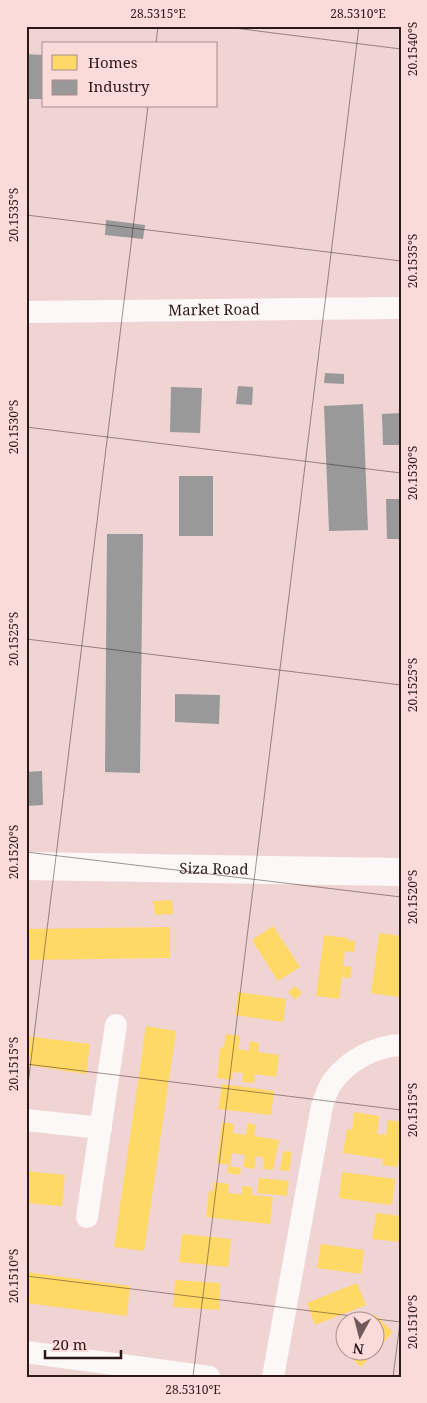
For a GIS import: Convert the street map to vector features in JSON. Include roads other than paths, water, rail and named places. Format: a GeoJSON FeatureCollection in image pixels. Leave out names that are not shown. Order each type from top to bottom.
{"type":"FeatureCollection","features":[{"type":"Feature","properties":{"kind":"street","name":"Market Road"},"geometry":{"type":"LineString","coordinates":[[26,312],[401,308]]}},
{"type":"Feature","properties":{"kind":"street","name":"Siza Road"},"geometry":{"type":"LineString","coordinates":[[26,866],[401,872]]}},
{"type":"Feature","properties":{"kind":"street"},"geometry":{"type":"LineString","coordinates":[[87,1217],[116,1025]]}},
{"type":"Feature","properties":{"kind":"street"},"geometry":{"type":"LineString","coordinates":[[273,1377],[322,1106],[332,1081],[351,1064],[370,1051],[401,1045]]}},
{"type":"Feature","properties":{"kind":"street"},"geometry":{"type":"LineString","coordinates":[[26,1120],[101,1128]]}},
{"type":"Feature","properties":{"kind":"street"},"geometry":{"type":"LineString","coordinates":[[26,1352],[209,1377]]}}]}
